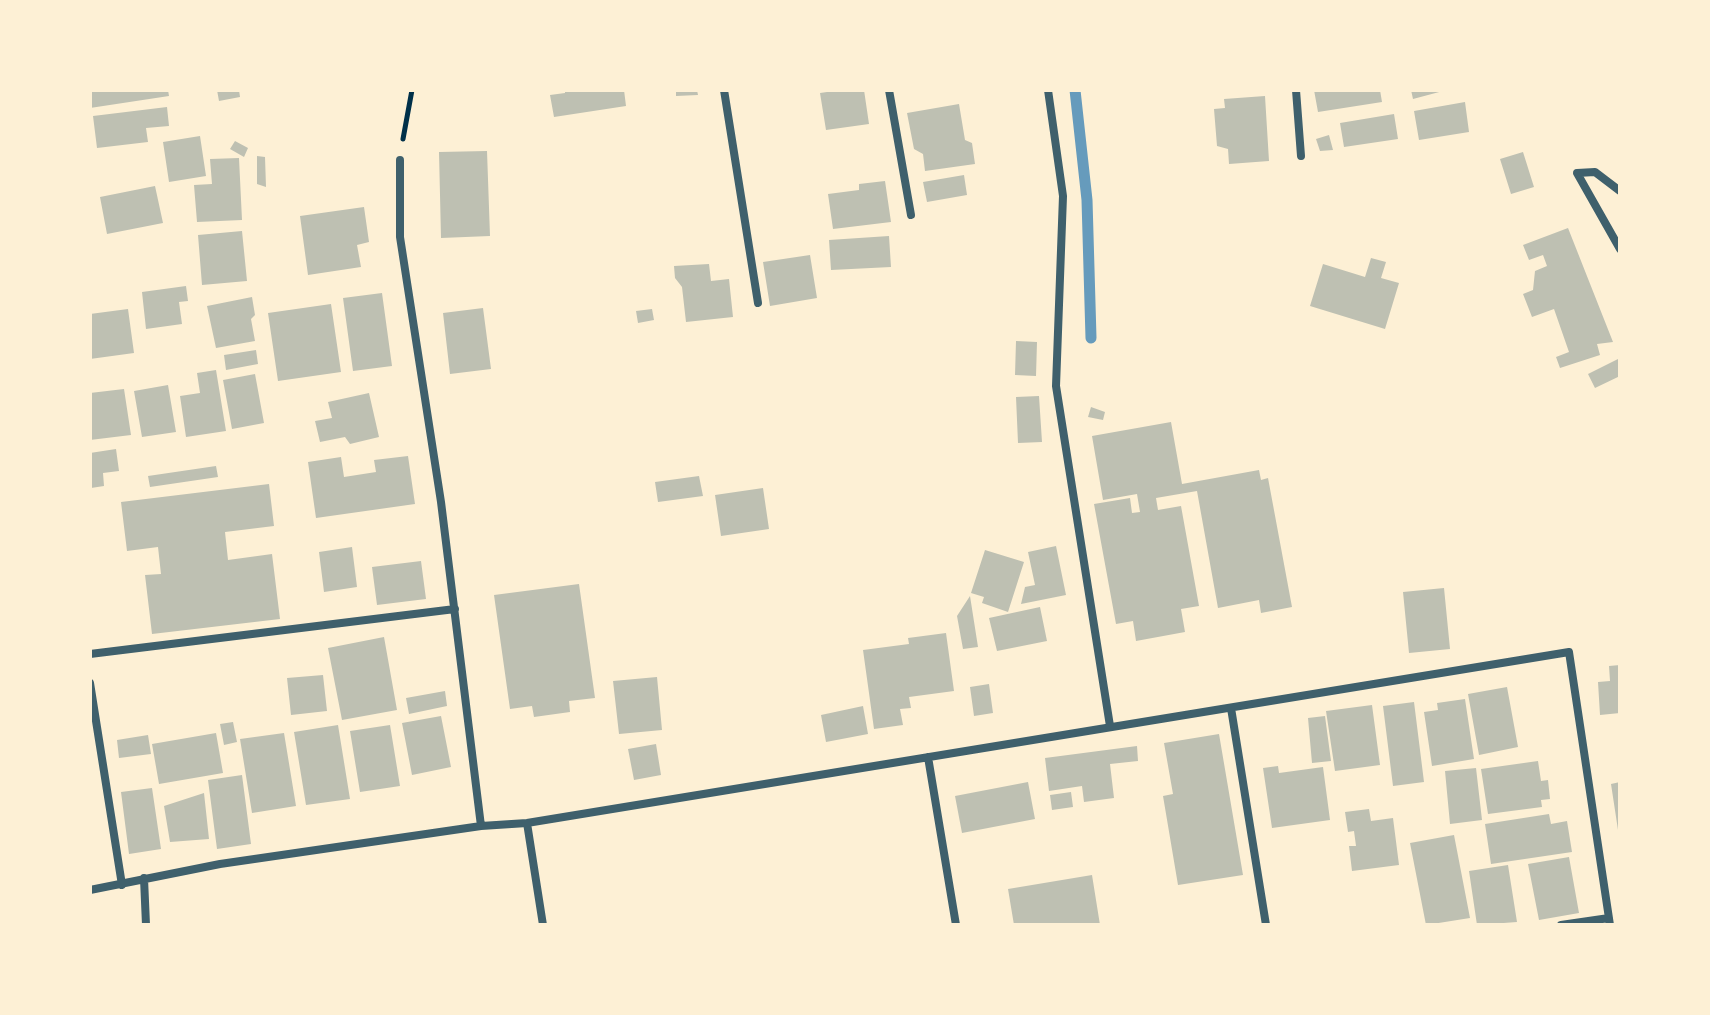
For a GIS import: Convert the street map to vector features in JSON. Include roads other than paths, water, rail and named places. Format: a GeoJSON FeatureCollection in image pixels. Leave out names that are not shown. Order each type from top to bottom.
{"type":"FeatureCollection","features":[{"type":"Feature","properties":{"kind":"street"},"geometry":{"type":"LineString","coordinates":[[724,90],[758,303]]}},
{"type":"Feature","properties":{"kind":"street"},"geometry":{"type":"LineString","coordinates":[[889,90],[911,215]]}},
{"type":"Feature","properties":{"kind":"street"},"geometry":{"type":"LineString","coordinates":[[1048,90],[1063,196],[1056,386],[1110,726]]}},
{"type":"Feature","properties":{"kind":"street"},"geometry":{"type":"LineString","coordinates":[[1296,90],[1301,156]]}},
{"type":"Feature","properties":{"kind":"street"},"geometry":{"type":"LineString","coordinates":[[400,160],[400,237],[455,609],[481,826]]}},
{"type":"Feature","properties":{"kind":"street"},"geometry":{"type":"LineString","coordinates":[[1620,191],[1595,172],[1577,173],[1620,249]]}},
{"type":"Feature","properties":{"kind":"street"},"geometry":{"type":"LineString","coordinates":[[90,654],[455,609]]}},
{"type":"Feature","properties":{"kind":"street"},"geometry":{"type":"LineString","coordinates":[[90,890],[220,864],[481,826],[527,823],[1569,652],[1610,921],[1561,925]]}},
{"type":"Feature","properties":{"kind":"street"},"geometry":{"type":"LineString","coordinates":[[90,683],[122,885]]}},
{"type":"Feature","properties":{"kind":"street"},"geometry":{"type":"LineString","coordinates":[[1231,708],[1266,925]]}},
{"type":"Feature","properties":{"kind":"street"},"geometry":{"type":"LineString","coordinates":[[928,757],[956,925]]}},
{"type":"Feature","properties":{"kind":"street"},"geometry":{"type":"LineString","coordinates":[[527,823],[543,925]]}},
{"type":"Feature","properties":{"kind":"street"},"geometry":{"type":"LineString","coordinates":[[144,878],[146,925]]}},
{"type":"Feature","properties":{"kind":"waterway"},"geometry":{"type":"LineString","coordinates":[[1075,90],[1087,200],[1091,338]]}}]}
